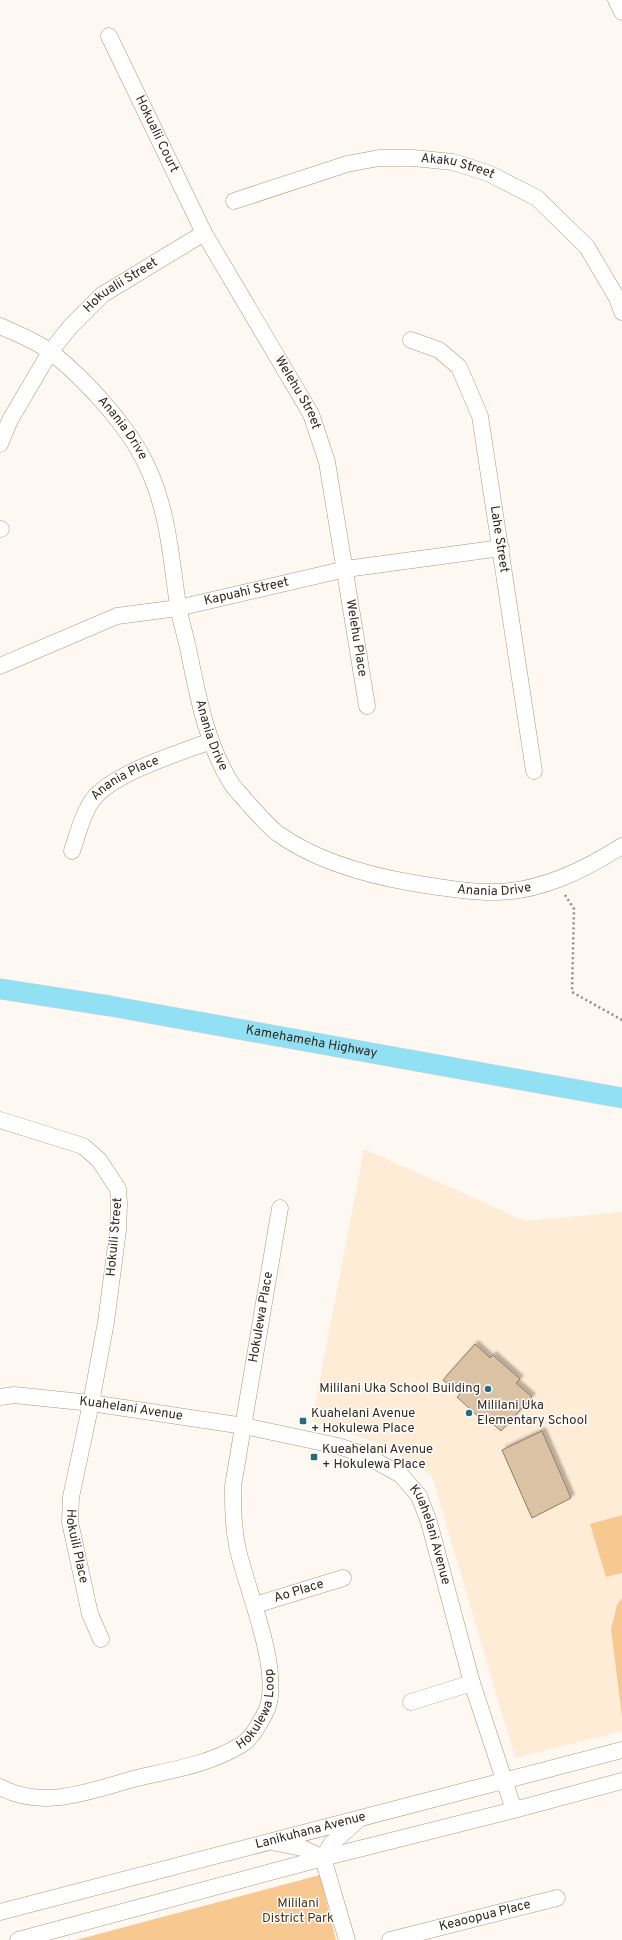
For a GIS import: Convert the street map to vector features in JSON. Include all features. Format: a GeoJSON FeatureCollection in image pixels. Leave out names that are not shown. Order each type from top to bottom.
{"type":"FeatureCollection","features":[{"type":"Feature","properties":{"kind":"main road","name":"Kamehameha Highway"},"geometry":{"type":"LineString","coordinates":[[0,989],[110,1006],[622,1098]]}},
{"type":"Feature","properties":{"kind":"street"},"geometry":{"type":"LineString","coordinates":[[616,0],[622,12]]}},
{"type":"Feature","properties":{"kind":"street","name":"Hokualii Court"},"geometry":{"type":"LineString","coordinates":[[109,36],[204,233]]}},
{"type":"Feature","properties":{"kind":"street","name":"Akaku Street"},"geometry":{"type":"LineString","coordinates":[[234,201],[347,164],[373,160],[413,158],[453,162],[488,173],[536,198],[587,247],[617,298],[622,312]]}},
{"type":"Feature","properties":{"kind":"street","name":"Hokualii Street"},"geometry":{"type":"LineString","coordinates":[[0,444],[10,420],[50,352],[71,326],[102,295],[204,233]]}},
{"type":"Feature","properties":{"kind":"street","name":"Welehu Street"},"geometry":{"type":"LineString","coordinates":[[204,233],[311,414],[327,462],[346,569]]}},
{"type":"Feature","properties":{"kind":"street","name":"Anania Drive"},"geometry":{"type":"LineString","coordinates":[[0,326],[50,352],[86,385],[112,413],[146,462],[166,517],[178,608],[190,656],[196,692],[211,741],[231,784],[276,832],[337,864],[397,880],[447,889],[485,892],[526,889],[554,881],[594,864],[622,846]]}},
{"type":"Feature","properties":{"kind":"street","name":"Lahe Street"},"geometry":{"type":"LineString","coordinates":[[411,340],[439,350],[459,367],[480,416],[534,771]]}},
{"type":"Feature","properties":{"kind":"street","name":"Kapuahi Street"},"geometry":{"type":"LineString","coordinates":[[0,666],[117,616],[178,608],[346,569],[501,548]]}},
{"type":"Feature","properties":{"kind":"street","name":"Welehu Place"},"geometry":{"type":"LineString","coordinates":[[346,569],[367,706]]}},
{"type":"Feature","properties":{"kind":"street","name":"Anania Place"},"geometry":{"type":"LineString","coordinates":[[72,851],[85,815],[95,797],[118,780],[141,768],[211,741]]}},
{"type":"Feature","properties":{"kind":"street","name":"Hokuili Street"},"geometry":{"type":"LineString","coordinates":[[0,1120],[83,1146],[99,1160],[118,1189],[118,1230],[106,1322],[91,1403]]}},
{"type":"Feature","properties":{"kind":"street","name":"Hokulewa Place"},"geometry":{"type":"LineString","coordinates":[[244,1426],[280,1208]]}},
{"type":"Feature","properties":{"kind":"street","name":"Kuahelani Avenue"},"geometry":{"type":"LineString","coordinates":[[0,1398],[14,1395],[91,1403],[244,1426],[338,1446],[364,1454],[401,1475],[418,1496],[429,1522],[472,1683],[503,1782],[514,1810]]}},
{"type":"Feature","properties":{"kind":"street","name":"Hokuili Place"},"geometry":{"type":"LineString","coordinates":[[91,1403],[71,1498],[70,1522],[90,1614],[101,1639]]}},
{"type":"Feature","properties":{"kind":"street","name":"Hokulewa Loop"},"geometry":{"type":"LineString","coordinates":[[0,1787],[11,1793],[32,1798],[57,1799],[188,1766],[217,1757],[242,1744],[256,1730],[268,1706],[271,1687],[268,1664],[255,1605],[238,1550],[233,1519],[233,1486],[244,1426]]}},
{"type":"Feature","properties":{"kind":"street","name":"Ao Place"},"geometry":{"type":"LineString","coordinates":[[255,1605],[343,1578]]}},
{"type":"Feature","properties":{"kind":"street"},"geometry":{"type":"LineString","coordinates":[[411,1702],[472,1683]]}},
{"type":"Feature","properties":{"kind":"street","name":"Lanikuhana Avenue"},"geometry":{"type":"LineString","coordinates":[[0,1912],[622,1750]]}},
{"type":"Feature","properties":{"kind":"street"},"geometry":{"type":"LineString","coordinates":[[18,1940],[323,1858],[622,1781]]}},
{"type":"Feature","properties":{"kind":"street"},"geometry":{"type":"LineString","coordinates":[[347,1940],[323,1858],[331,1844],[360,1818]]}},
{"type":"Feature","properties":{"kind":"street"},"geometry":{"type":"LineString","coordinates":[[271,1842],[302,1848],[323,1858]]}},
{"type":"Feature","properties":{"kind":"street","name":"Keaoopua Place"},"geometry":{"type":"LineString","coordinates":[[390,1940],[557,1898]]}},
{"type":"Feature","properties":{"kind":"path"},"geometry":{"type":"LineString","coordinates":[[565,895],[574,909],[572,992],[622,1020]]}},
{"type":"Feature","properties":{"kind":"shaded area"},"geometry":{"type":"Polygon","coordinates":[[[364,1149],[525,1221],[622,1212],[622,1731],[515,1758],[432,1476],[383,1445],[312,1421],[364,1149]]]}},
{"type":"Feature","properties":{"kind":"green space"},"geometry":{"type":"Polygon","coordinates":[[[622,1515],[622,1573],[606,1577],[590,1524],[622,1515]]]}},
{"type":"Feature","properties":{"kind":"green space"},"geometry":{"type":"Polygon","coordinates":[[[622,1598],[622,1717],[611,1629],[617,1605],[622,1598]]]}},
{"type":"Feature","properties":{"kind":"green space","name":"Mililani District Park"},"geometry":{"type":"Polygon","coordinates":[[[320,1875],[336,1940],[76,1940],[320,1875]]]}},
{"type":"Feature","properties":{"kind":"building","name":"Mililani Uka School Building"},"geometry":{"type":"Polygon","coordinates":[[[475,1344],[490,1358],[493,1355],[520,1379],[516,1383],[532,1397],[501,1431],[486,1418],[483,1421],[457,1397],[460,1394],[443,1380],[475,1344]]]}},
{"type":"Feature","properties":{"kind":"building"},"geometry":{"type":"Polygon","coordinates":[[[542,1431],[571,1498],[532,1518],[502,1450],[542,1431]]]}},
{"type":"Feature","properties":{"kind":"place","name":"Mililani Uka School Building"},"geometry":{"type":"Point","coordinates":[488,1389]}},
{"type":"Feature","properties":{"kind":"place","name":"Mililani Uka Elementary School"},"geometry":{"type":"Point","coordinates":[469,1413]}},
{"type":"Feature","properties":{"kind":"place","name":"Kuahelani Avenue + Hokulewa Place"},"geometry":{"type":"Point","coordinates":[303,1421]}},
{"type":"Feature","properties":{"kind":"place","name":"Kueahelani Avenue + Hokulewa Place"},"geometry":{"type":"Point","coordinates":[314,1457]}}]}
